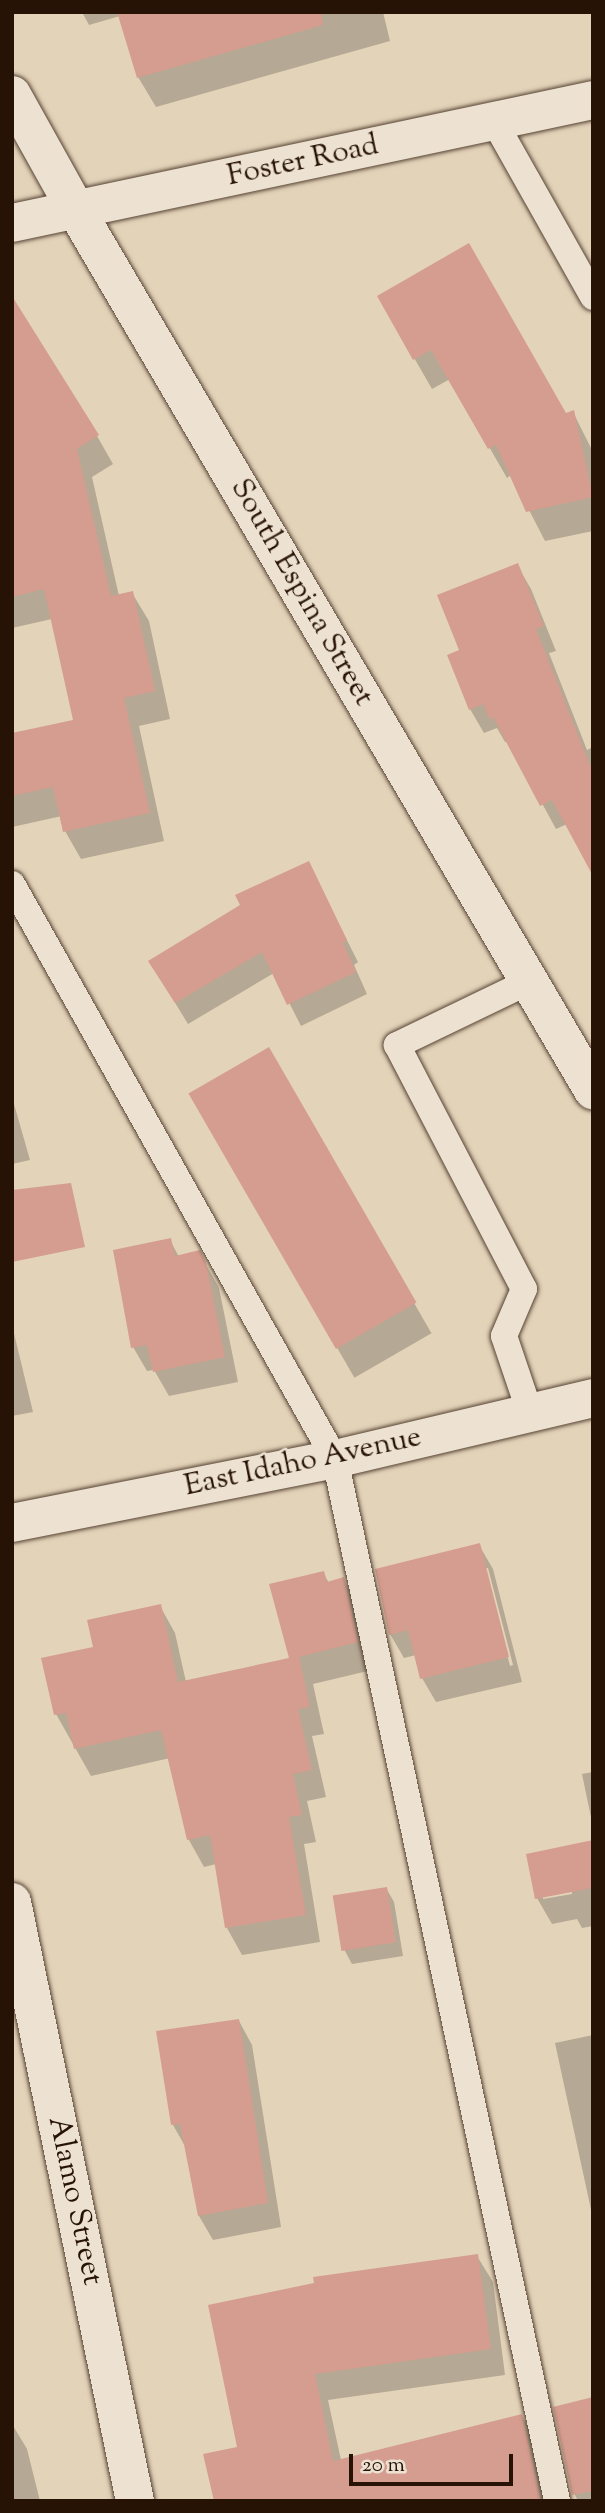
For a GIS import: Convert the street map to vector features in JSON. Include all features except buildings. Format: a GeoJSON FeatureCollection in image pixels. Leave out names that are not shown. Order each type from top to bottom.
{"type":"FeatureCollection","features":[{"type":"Feature","properties":{"kind":"street","name":"South Espina Street"},"geometry":{"type":"LineString","coordinates":[[12,95],[76,210],[593,1090]]}},
{"type":"Feature","properties":{"kind":"street","name":"Foster Road"},"geometry":{"type":"LineString","coordinates":[[12,223],[593,100]]}},
{"type":"Feature","properties":{"kind":"street","name":"East Idaho Avenue"},"geometry":{"type":"LineString","coordinates":[[12,1523],[335,1458],[593,1398]]}},
{"type":"Feature","properties":{"kind":"street","name":"Alamo Street"},"geometry":{"type":"LineString","coordinates":[[12,1902],[135,2501]]}},
{"type":"Feature","properties":{"kind":"lane"},"geometry":{"type":"LineString","coordinates":[[494,121],[593,297]]}},
{"type":"Feature","properties":{"kind":"lane"},"geometry":{"type":"LineString","coordinates":[[12,884],[335,1458],[557,2501]]}},
{"type":"Feature","properties":{"kind":"lane"},"geometry":{"type":"LineString","coordinates":[[530,981],[397,1045],[524,1289],[504,1336],[530,1413]]}}]}
